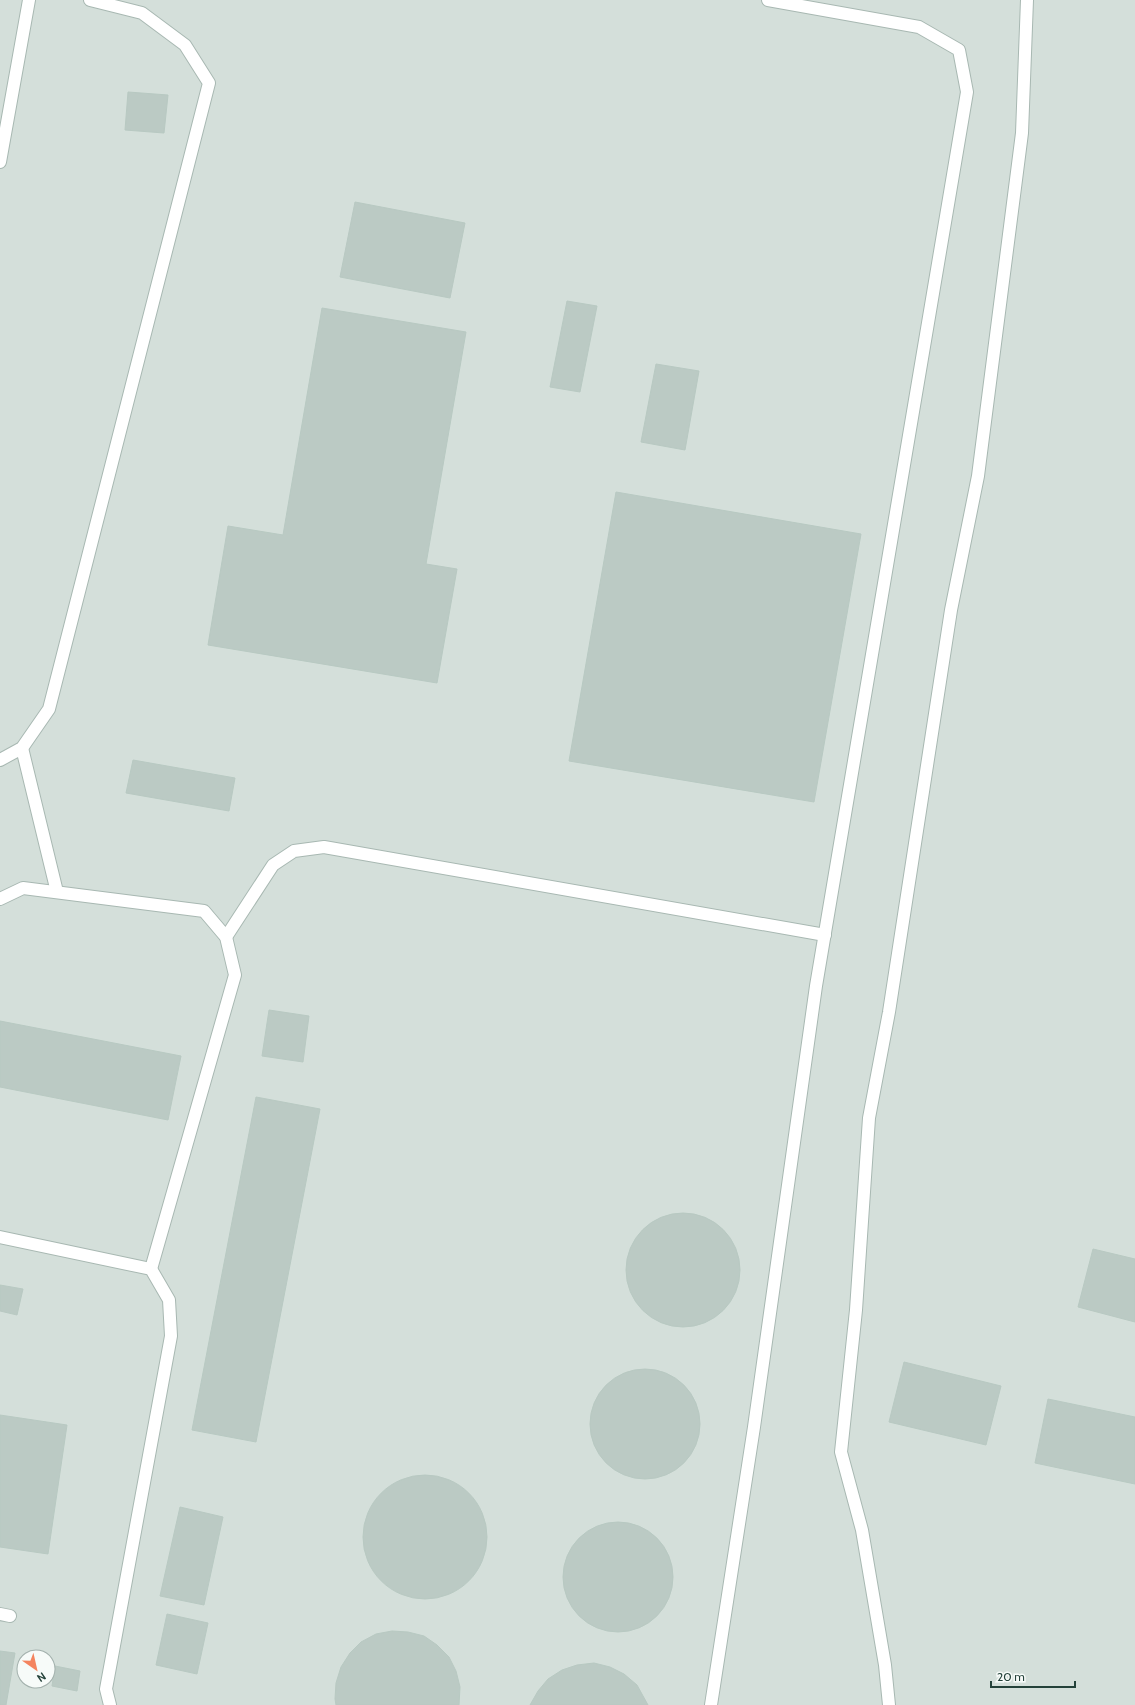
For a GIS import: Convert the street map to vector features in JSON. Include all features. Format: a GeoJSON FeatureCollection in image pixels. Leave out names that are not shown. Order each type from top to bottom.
{"type":"FeatureCollection","features":[{"type":"Feature","properties":{"kind":"lane"},"geometry":{"type":"LineString","coordinates":[[0,162],[29,0]]}},
{"type":"Feature","properties":{"kind":"lane"},"geometry":{"type":"LineString","coordinates":[[0,760],[22,748],[49,709],[209,83],[185,45],[142,13],[90,0]]}},
{"type":"Feature","properties":{"kind":"lane"},"geometry":{"type":"LineString","coordinates":[[711,1705],[754,1428],[824,935],[967,92],[958,50],[919,27],[768,0]]}},
{"type":"Feature","properties":{"kind":"lane"},"geometry":{"type":"LineString","coordinates":[[889,1705],[862,1530],[841,1452],[856,1310],[869,1118],[889,1012],[951,610],[978,476],[1022,132],[1027,0]]}},
{"type":"Feature","properties":{"kind":"lane"},"geometry":{"type":"LineString","coordinates":[[22,748],[57,892]]}},
{"type":"Feature","properties":{"kind":"lane"},"geometry":{"type":"LineString","coordinates":[[226,937],[273,865],[294,851],[324,847],[824,935]]}},
{"type":"Feature","properties":{"kind":"lane"},"geometry":{"type":"LineString","coordinates":[[0,899],[23,888],[204,911],[226,937],[235,974],[150,1270]]}},
{"type":"Feature","properties":{"kind":"lane"},"geometry":{"type":"LineString","coordinates":[[0,1237],[150,1270],[168,1300],[171,1336],[106,1689],[110,1705]]}},
{"type":"Feature","properties":{"kind":"shaded area"},"geometry":{"type":"Polygon","coordinates":[[[0,0],[1135,0],[1135,1705],[0,1705],[0,0]]]}},
{"type":"Feature","properties":{"kind":"building"},"geometry":{"type":"Polygon","coordinates":[[[128,92],[168,95],[164,133],[125,130],[128,92]]]}},
{"type":"Feature","properties":{"kind":"building"},"geometry":{"type":"Polygon","coordinates":[[[355,202],[465,223],[450,298],[340,277],[355,202]]]}},
{"type":"Feature","properties":{"kind":"building"},"geometry":{"type":"Polygon","coordinates":[[[567,301],[597,306],[580,392],[550,387],[567,301]]]}},
{"type":"Feature","properties":{"kind":"building"},"geometry":{"type":"Polygon","coordinates":[[[322,308],[466,332],[426,564],[457,569],[437,683],[208,645],[228,526],[283,535],[322,308]]]}},
{"type":"Feature","properties":{"kind":"building"},"geometry":{"type":"Polygon","coordinates":[[[656,364],[699,371],[685,450],[641,442],[656,364]]]}},
{"type":"Feature","properties":{"kind":"building"},"geometry":{"type":"Polygon","coordinates":[[[616,492],[861,534],[814,802],[569,761],[616,492]]]}},
{"type":"Feature","properties":{"kind":"building"},"geometry":{"type":"Polygon","coordinates":[[[133,760],[235,778],[229,811],[126,793],[133,760]]]}},
{"type":"Feature","properties":{"kind":"building"},"geometry":{"type":"Polygon","coordinates":[[[269,1010],[309,1016],[303,1062],[262,1056],[269,1010]]]}},
{"type":"Feature","properties":{"kind":"building"},"geometry":{"type":"Polygon","coordinates":[[[0,1021],[181,1056],[168,1120],[0,1087],[0,1021]]]}},
{"type":"Feature","properties":{"kind":"building"},"geometry":{"type":"Polygon","coordinates":[[[256,1097],[320,1109],[256,1442],[192,1430],[256,1097]]]}},
{"type":"Feature","properties":{"kind":"building"},"geometry":{"type":"Polygon","coordinates":[[[683,1213],[694,1214],[705,1218],[715,1223],[723,1230],[730,1238],[735,1248],[739,1259],[739,1281],[735,1292],[730,1302],[723,1310],[715,1317],[705,1322],[694,1326],[683,1327],[672,1326],[661,1322],[651,1317],[643,1310],[636,1302],[631,1292],[627,1281],[626,1270],[627,1259],[631,1248],[636,1238],[643,1230],[651,1223],[661,1218],[672,1214],[683,1213]]]}},
{"type":"Feature","properties":{"kind":"building"},"geometry":{"type":"Polygon","coordinates":[[[1093,1249],[1135,1259],[1135,1322],[1078,1307],[1093,1249]]]}},
{"type":"Feature","properties":{"kind":"building"},"geometry":{"type":"Polygon","coordinates":[[[0,1285],[23,1289],[17,1315],[0,1311],[0,1285]]]}},
{"type":"Feature","properties":{"kind":"building"},"geometry":{"type":"Polygon","coordinates":[[[904,1362],[1001,1386],[986,1445],[889,1422],[904,1362]]]}},
{"type":"Feature","properties":{"kind":"building"},"geometry":{"type":"Polygon","coordinates":[[[645,1369],[666,1373],[676,1378],[684,1385],[691,1393],[696,1403],[700,1424],[696,1445],[691,1455],[684,1463],[676,1470],[666,1475],[645,1479],[624,1475],[614,1470],[606,1463],[599,1455],[594,1445],[590,1424],[594,1403],[599,1393],[606,1385],[614,1378],[624,1373],[645,1369]]]}},
{"type":"Feature","properties":{"kind":"building"},"geometry":{"type":"Polygon","coordinates":[[[1048,1399],[1135,1417],[1135,1484],[1035,1463],[1048,1399]]]}},
{"type":"Feature","properties":{"kind":"building"},"geometry":{"type":"Polygon","coordinates":[[[0,1415],[67,1425],[48,1554],[0,1547],[0,1415]]]}},
{"type":"Feature","properties":{"kind":"building"},"geometry":{"type":"Polygon","coordinates":[[[425,1475],[437,1476],[449,1480],[459,1485],[469,1493],[477,1503],[482,1513],[486,1525],[486,1549],[482,1561],[477,1571],[469,1581],[459,1589],[449,1594],[437,1598],[425,1599],[413,1598],[401,1594],[391,1589],[381,1581],[373,1571],[368,1561],[364,1549],[363,1537],[364,1525],[368,1513],[373,1503],[381,1493],[391,1485],[401,1480],[413,1476],[425,1475]]]}},
{"type":"Feature","properties":{"kind":"building"},"geometry":{"type":"Polygon","coordinates":[[[180,1507],[223,1517],[204,1605],[160,1596],[180,1507]]]}},
{"type":"Feature","properties":{"kind":"building"},"geometry":{"type":"Polygon","coordinates":[[[618,1522],[639,1526],[657,1538],[669,1556],[673,1577],[669,1598],[657,1616],[639,1628],[618,1632],[597,1628],[579,1616],[567,1598],[563,1577],[567,1556],[579,1538],[597,1526],[618,1522]]]}},
{"type":"Feature","properties":{"kind":"building"},"geometry":{"type":"Polygon","coordinates":[[[167,1614],[208,1623],[197,1674],[156,1665],[167,1614]]]}},
{"type":"Feature","properties":{"kind":"building"},"geometry":{"type":"Polygon","coordinates":[[[392,1631],[408,1632],[424,1636],[437,1645],[449,1657],[456,1671],[460,1687],[459,1705],[336,1705],[336,1683],[341,1667],[350,1653],[361,1642],[376,1634],[392,1631]]]}},
{"type":"Feature","properties":{"kind":"building"},"geometry":{"type":"Polygon","coordinates":[[[0,1651],[15,1653],[6,1705],[0,1705],[0,1651]]]}},
{"type":"Feature","properties":{"kind":"building"},"geometry":{"type":"Polygon","coordinates":[[[594,1663],[610,1667],[624,1674],[637,1685],[648,1705],[530,1705],[538,1691],[548,1679],[562,1670],[577,1665],[594,1663]]]}},
{"type":"Feature","properties":{"kind":"building"},"geometry":{"type":"Polygon","coordinates":[[[56,1666],[80,1671],[77,1691],[56,1687],[56,1666]]]}}]}
